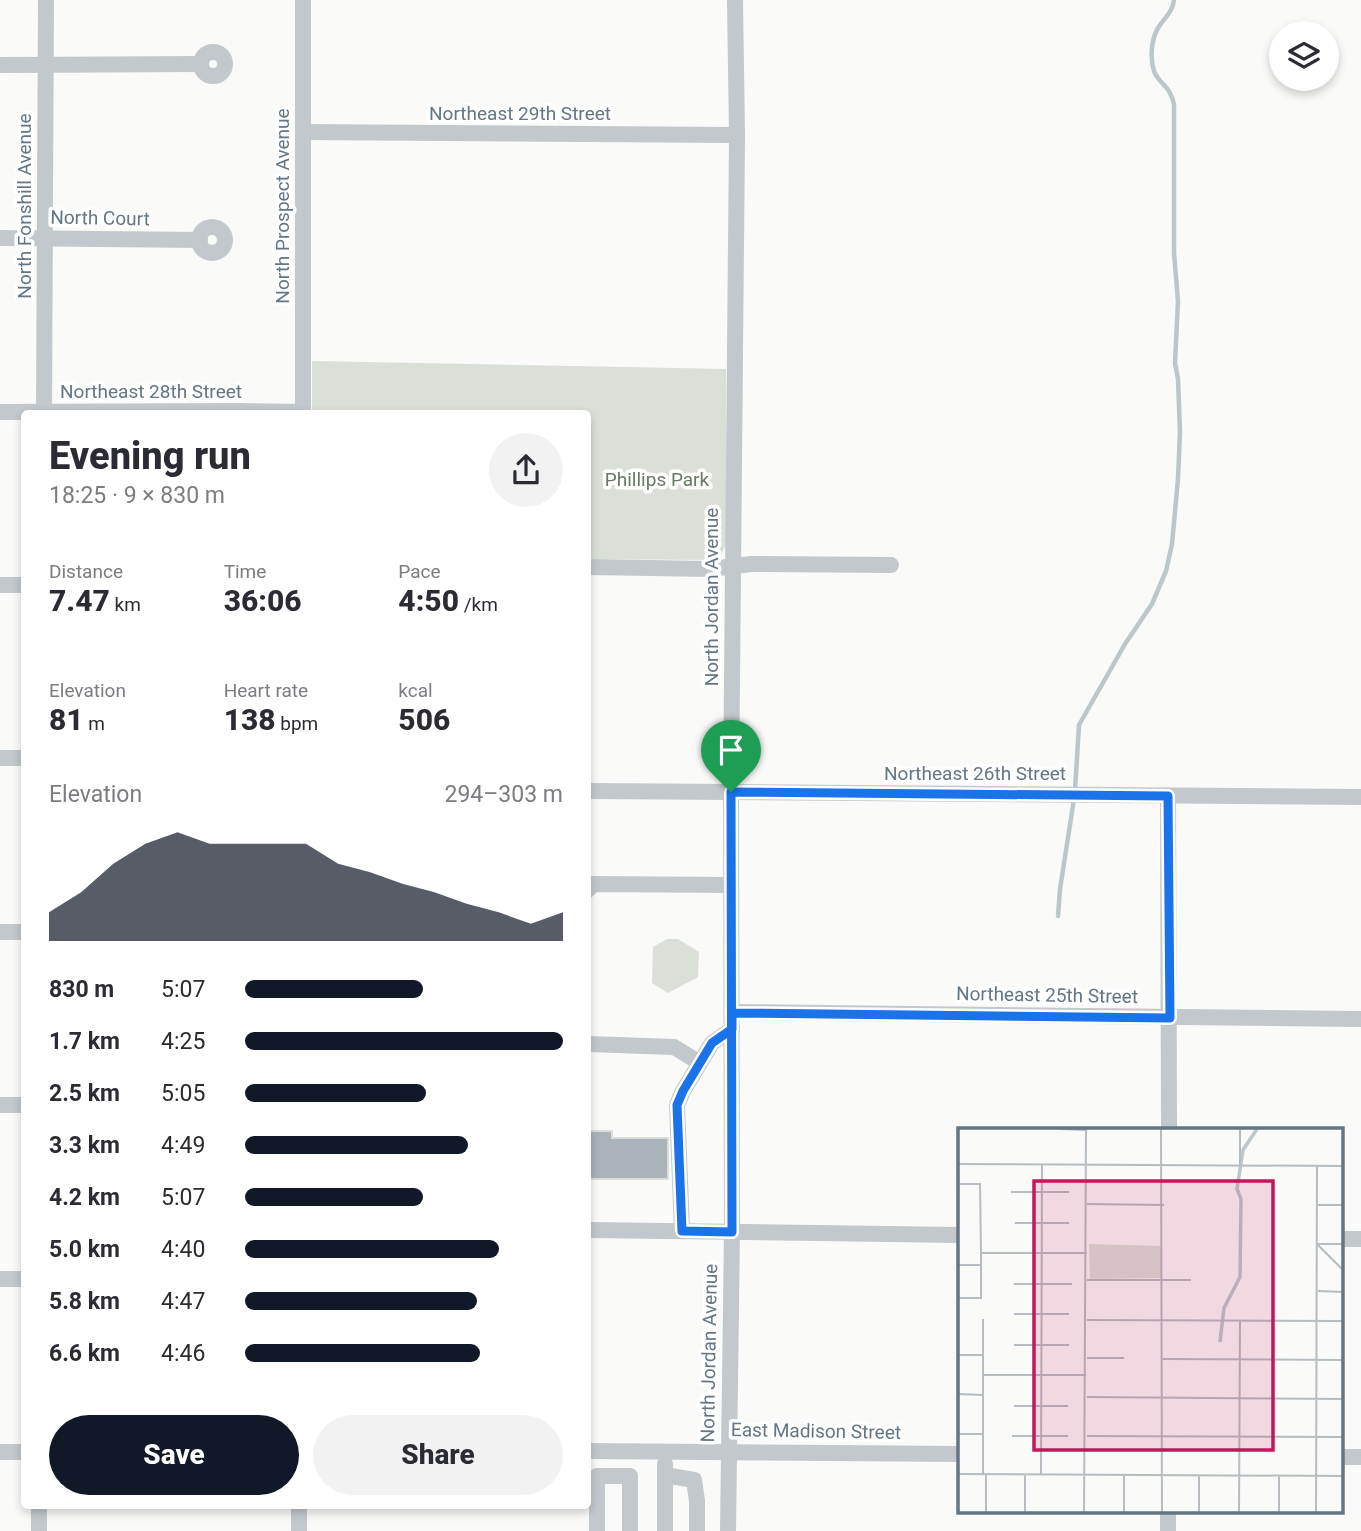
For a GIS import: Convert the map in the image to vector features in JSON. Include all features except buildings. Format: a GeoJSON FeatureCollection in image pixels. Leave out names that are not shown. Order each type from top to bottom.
{"type":"FeatureCollection","features":[{"type":"Feature","properties":{"kind":"street","name":"North Fonshill Avenue"},"geometry":{"type":"LineString","coordinates":[[44,410],[46,0]]}},
{"type":"Feature","properties":{"kind":"street","name":"North Prospect Avenue"},"geometry":{"type":"LineString","coordinates":[[303,0],[303,410]]}},
{"type":"Feature","properties":{"kind":"street","name":"North Jordan Avenue"},"geometry":{"type":"LineString","coordinates":[[728,1531],[732,1232],[732,566],[737,135],[735,0]]}},
{"type":"Feature","properties":{"kind":"street"},"geometry":{"type":"LineString","coordinates":[[0,65],[201,64]]}},
{"type":"Feature","properties":{"kind":"street","name":"Northeast 29th Street"},"geometry":{"type":"LineString","coordinates":[[303,132],[737,135]]}},
{"type":"Feature","properties":{"kind":"street","name":"North Court"},"geometry":{"type":"LineString","coordinates":[[0,238],[200,240]]}},
{"type":"Feature","properties":{"kind":"street","name":"Northeast 28th Street"},"geometry":{"type":"LineString","coordinates":[[0,412],[21,412]]}},
{"type":"Feature","properties":{"kind":"street"},"geometry":{"type":"LineString","coordinates":[[591,567],[711,569],[751,564],[891,565]]}},
{"type":"Feature","properties":{"kind":"street"},"geometry":{"type":"LineString","coordinates":[[0,585],[21,585]]}},
{"type":"Feature","properties":{"kind":"street"},"geometry":{"type":"LineString","coordinates":[[0,758],[21,758]]}},
{"type":"Feature","properties":{"kind":"street","name":"Northeast 26th Street"},"geometry":{"type":"LineString","coordinates":[[591,791],[1361,797]]}},
{"type":"Feature","properties":{"kind":"street"},"geometry":{"type":"LineString","coordinates":[[1168,796],[1169,1128]]}},
{"type":"Feature","properties":{"kind":"street"},"geometry":{"type":"LineString","coordinates":[[591,886],[593,884],[731,885]]}},
{"type":"Feature","properties":{"kind":"street"},"geometry":{"type":"LineString","coordinates":[[0,932],[21,932]]}},
{"type":"Feature","properties":{"kind":"street","name":"Northeast 25th Street"},"geometry":{"type":"LineString","coordinates":[[732,1021],[1361,1018]]}},
{"type":"Feature","properties":{"kind":"street"},"geometry":{"type":"LineString","coordinates":[[682,1231],[677,1105],[712,1043],[732,1021]]}},
{"type":"Feature","properties":{"kind":"street"},"geometry":{"type":"LineString","coordinates":[[591,1044],[674,1047],[700,1063]]}},
{"type":"Feature","properties":{"kind":"street"},"geometry":{"type":"LineString","coordinates":[[0,1105],[21,1105]]}},
{"type":"Feature","properties":{"kind":"street"},"geometry":{"type":"LineString","coordinates":[[591,1230],[958,1235]]}},
{"type":"Feature","properties":{"kind":"street"},"geometry":{"type":"LineString","coordinates":[[0,1279],[21,1279]]}},
{"type":"Feature","properties":{"kind":"street","name":"East Madison Street"},"geometry":{"type":"LineString","coordinates":[[591,1451],[958,1454]]}},
{"type":"Feature","properties":{"kind":"street"},"geometry":{"type":"LineString","coordinates":[[630,1531],[631,1451]]}},
{"type":"Feature","properties":{"kind":"street"},"geometry":{"type":"LineString","coordinates":[[665,1531],[666,1451]]}},
{"type":"Feature","properties":{"kind":"street"},"geometry":{"type":"LineString","coordinates":[[0,1452],[21,1452]]}},
{"type":"Feature","properties":{"kind":"street"},"geometry":{"type":"LineString","coordinates":[[666,1475],[694,1480],[697,1501],[696,1531]]}},
{"type":"Feature","properties":{"kind":"street"},"geometry":{"type":"LineString","coordinates":[[597,1531],[597,1476],[631,1476]]}},
{"type":"Feature","properties":{"kind":"street"},"geometry":{"type":"LineString","coordinates":[[39,1509],[39,1531]]}},
{"type":"Feature","properties":{"kind":"street"},"geometry":{"type":"LineString","coordinates":[[299,1509],[299,1531]]}},
{"type":"Feature","properties":{"kind":"green space","name":"Phillips Park"},"geometry":{"type":"Polygon","coordinates":[[[312,361],[726,369],[726,544],[721,555],[712,560],[591,559],[591,410],[312,410],[312,361]]]}},
{"type":"Feature","properties":{"kind":"green space"},"geometry":{"type":"Polygon","coordinates":[[[667,939],[678,939],[699,952],[698,977],[668,993],[652,983],[653,947],[667,939]]]}},
{"type":"Feature","properties":{"kind":"waterway"},"geometry":{"type":"LineString","coordinates":[[1075,790],[1079,725],[1125,644],[1152,604],[1166,571],[1172,544],[1180,432],[1175,363],[1178,301],[1174,253],[1174,104],[1168,90],[1155,74],[1152,55],[1156,33],[1174,0]]}},
{"type":"Feature","properties":{"kind":"waterway"},"geometry":{"type":"LineString","coordinates":[[1058,916],[1074,799]]}},
{"type":"Feature","properties":{"kind":"route"},"geometry":{"type":"LineString","coordinates":[[731,792],[732,1013],[732,1232],[682,1231],[677,1105],[712,1043],[732,1029],[732,1013],[1170,1018],[1168,796],[731,792]]}}]}
